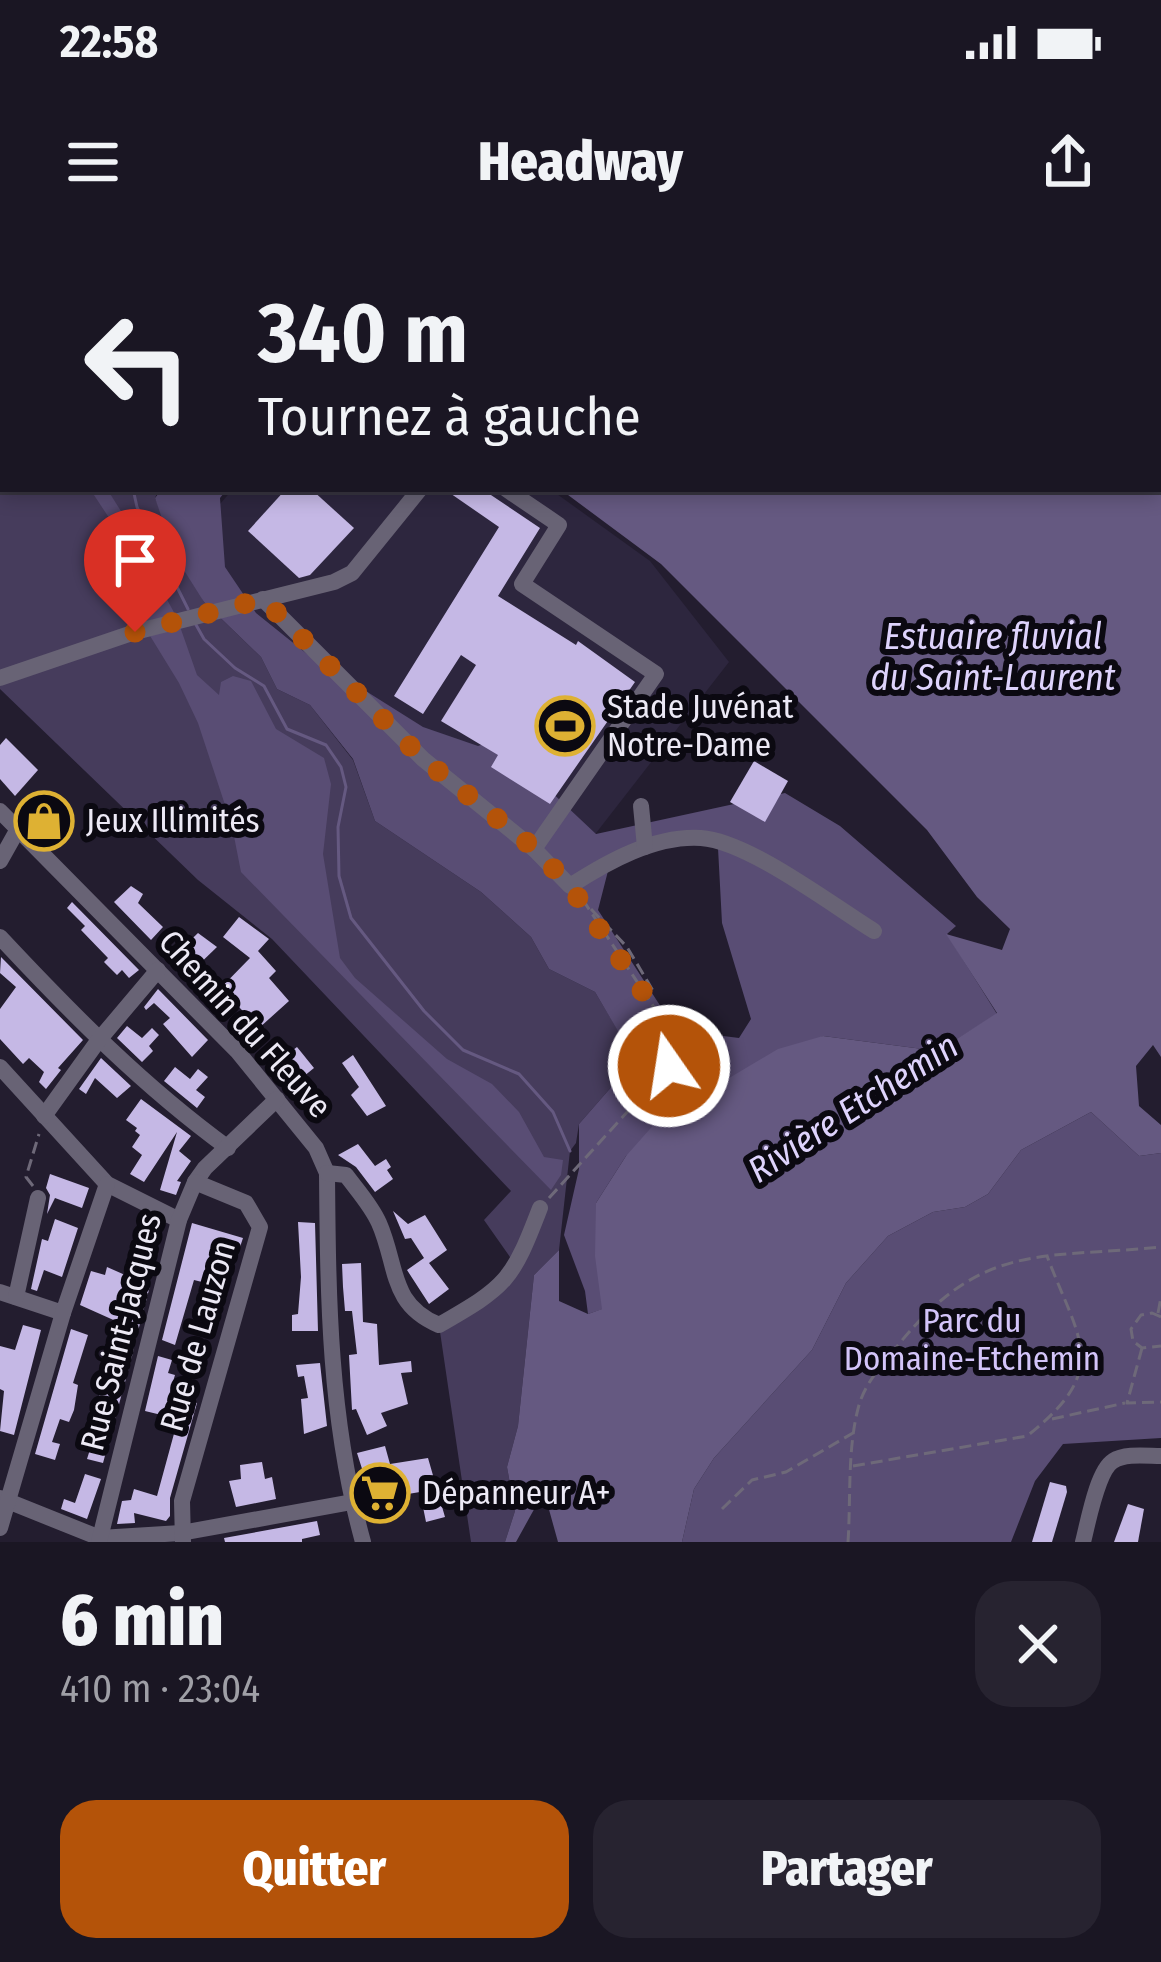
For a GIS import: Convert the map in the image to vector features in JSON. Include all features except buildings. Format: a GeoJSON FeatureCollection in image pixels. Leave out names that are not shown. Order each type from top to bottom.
{"type":"FeatureCollection","features":[{"type":"Feature","properties":{"kind":"street"},"geometry":{"type":"LineString","coordinates":[[0,678],[135,632],[334,583],[352,573],[418,492]]}},
{"type":"Feature","properties":{"kind":"street"},"geometry":{"type":"LineString","coordinates":[[510,492],[559,525],[522,584],[656,674],[535,849]]}},
{"type":"Feature","properties":{"kind":"street"},"geometry":{"type":"LineString","coordinates":[[263,599],[423,759],[535,849],[575,889],[645,847],[698,838],[753,855],[874,931]]}},
{"type":"Feature","properties":{"kind":"street"},"geometry":{"type":"LineString","coordinates":[[641,806],[645,847]]}},
{"type":"Feature","properties":{"kind":"street","name":"Chemin du Fleuve"},"geometry":{"type":"LineString","coordinates":[[0,811],[158,970],[277,1099],[316,1148],[327,1173]]}},
{"type":"Feature","properties":{"kind":"street"},"geometry":{"type":"LineString","coordinates":[[0,861],[18,829]]}},
{"type":"Feature","properties":{"kind":"street"},"geometry":{"type":"LineString","coordinates":[[0,937],[98,1041],[228,1148]]}},
{"type":"Feature","properties":{"kind":"street"},"geometry":{"type":"LineString","coordinates":[[44,1116],[158,970]]}},
{"type":"Feature","properties":{"kind":"street"},"geometry":{"type":"LineString","coordinates":[[0,1067],[107,1184],[179,1220]]}},
{"type":"Feature","properties":{"kind":"street","name":"Rue Saint-Jacques"},"geometry":{"type":"LineString","coordinates":[[99,1540],[179,1220],[195,1182],[277,1099]]}},
{"type":"Feature","properties":{"kind":"street"},"geometry":{"type":"LineString","coordinates":[[363,1542],[352,1502],[328,1343],[327,1173],[346,1175],[377,1220],[399,1292],[417,1316],[439,1325],[489,1296],[517,1267],[545,1202]]}},
{"type":"Feature","properties":{"kind":"street","name":"Rue de Lauzon"},"geometry":{"type":"LineString","coordinates":[[182,1537],[182,1501],[260,1227],[246,1203],[195,1182]]}},
{"type":"Feature","properties":{"kind":"street"},"geometry":{"type":"LineString","coordinates":[[0,1528],[4,1500],[107,1184]]}},
{"type":"Feature","properties":{"kind":"street"},"geometry":{"type":"LineString","coordinates":[[39,1196],[8,1295],[63,1313]]}},
{"type":"Feature","properties":{"kind":"street"},"geometry":{"type":"LineString","coordinates":[[1083,1542],[1102,1472],[1110,1462],[1161,1456]]}},
{"type":"Feature","properties":{"kind":"street"},"geometry":{"type":"LineString","coordinates":[[4,1500],[99,1540],[182,1537],[352,1502]]}},
{"type":"Feature","properties":{"kind":"path"},"geometry":{"type":"LineString","coordinates":[[575,889],[627,947],[656,994]]}},
{"type":"Feature","properties":{"kind":"path"},"geometry":{"type":"LineString","coordinates":[[545,1202],[669,1066],[673,1051],[669,1030],[575,889]]}},
{"type":"Feature","properties":{"kind":"path"},"geometry":{"type":"LineString","coordinates":[[39,1196],[26,1177],[44,1116]]}},
{"type":"Feature","properties":{"kind":"path"},"geometry":{"type":"LineString","coordinates":[[848,1542],[859,1403],[870,1381],[925,1312],[978,1273],[1046,1254],[1161,1247]]}},
{"type":"Feature","properties":{"kind":"path"},"geometry":{"type":"LineString","coordinates":[[853,1466],[1027,1436],[1048,1420],[1077,1383],[1085,1357],[1046,1254]]}},
{"type":"Feature","properties":{"kind":"path"},"geometry":{"type":"LineString","coordinates":[[1161,1297],[1160,1316],[1141,1315],[1132,1323],[1133,1341],[1142,1348],[1161,1346]]}},
{"type":"Feature","properties":{"kind":"path"},"geometry":{"type":"LineString","coordinates":[[1127,1403],[1142,1348]]}},
{"type":"Feature","properties":{"kind":"path"},"geometry":{"type":"LineString","coordinates":[[1048,1420],[1127,1403],[1161,1402]]}},
{"type":"Feature","properties":{"kind":"path"},"geometry":{"type":"LineString","coordinates":[[722,1509],[752,1480],[787,1472],[855,1432]]}},
{"type":"Feature","properties":{"kind":"shaded area"},"geometry":{"type":"Polygon","coordinates":[[[0,492],[158,492],[155,498],[204,602],[261,657],[277,689],[310,705],[353,760],[375,821],[481,892],[531,937],[549,969],[595,992],[629,1049],[620,1077],[579,1124],[570,1151],[559,1250],[534,1275],[518,1426],[507,1467],[515,1511],[505,1542],[471,1542],[439,1325],[517,1267],[484,1220],[511,1191],[272,939],[198,880],[0,689],[0,492]]]}},
{"type":"Feature","properties":{"kind":"shaded area"},"geometry":{"type":"Polygon","coordinates":[[[230,492],[554,492],[650,561],[729,662],[558,882],[285,659],[188,541],[230,492]]]}},
{"type":"Feature","properties":{"kind":"green space"},"geometry":{"type":"Polygon","coordinates":[[[92,492],[109,492],[150,557],[197,675],[219,695],[221,682],[233,676],[251,681],[276,729],[324,758],[331,784],[323,854],[340,958],[355,978],[447,1059],[492,1084],[519,1112],[544,1157],[563,1160],[561,1175],[551,1190],[241,872],[232,826],[198,723],[117,582],[121,536],[92,492]]]}},
{"type":"Feature","properties":{"kind":"green space"},"geometry":{"type":"Polygon","coordinates":[[[160,492],[225,492],[220,498],[225,567],[256,613],[307,654],[423,727],[478,746],[496,740],[596,834],[785,793],[840,826],[956,926],[947,934],[997,1014],[938,1051],[823,1036],[626,1156],[596,1203],[603,1309],[588,1314],[585,1291],[564,1235],[579,1169],[579,1124],[620,1077],[629,1050],[595,992],[549,969],[531,937],[481,892],[375,821],[353,759],[310,705],[277,689],[261,657],[204,602],[175,556],[155,498],[160,492]],[[706,843],[655,849],[608,871],[598,910],[676,1030],[739,1038],[751,1019],[722,923],[718,848],[706,843]]]}},
{"type":"Feature","properties":{"kind":"green space","name":"Parc du Domaine-Etchemin"},"geometry":{"type":"Polygon","coordinates":[[[1091,1112],[1139,1156],[1161,1153],[1161,1438],[1063,1444],[1035,1481],[1011,1542],[682,1542],[694,1489],[714,1458],[812,1350],[846,1283],[888,1236],[933,1212],[965,1207],[988,1194],[1021,1150],[1091,1112]]]}},
{"type":"Feature","properties":{"kind":"water"},"geometry":{"type":"Polygon","coordinates":[[[564,492],[1161,492],[1161,1057],[1153,1045],[1136,1066],[1139,1106],[1161,1125],[1161,1153],[1139,1156],[1091,1112],[1021,1150],[988,1194],[965,1207],[933,1212],[888,1236],[846,1283],[812,1350],[714,1458],[694,1489],[682,1542],[558,1542],[548,1506],[537,1504],[516,1542],[505,1542],[515,1511],[507,1467],[518,1426],[534,1275],[559,1250],[559,1301],[588,1314],[602,1309],[595,1256],[596,1203],[626,1156],[657,1121],[778,1049],[823,1036],[938,1051],[997,1013],[946,934],[1002,950],[1010,929],[977,897],[927,830],[661,564],[564,492]]]}},
{"type":"Feature","properties":{"kind":"waterway"},"geometry":{"type":"LineString","coordinates":[[134,492],[188,609]]}},
{"type":"Feature","properties":{"kind":"waterway"},"geometry":{"type":"LineString","coordinates":[[195,623],[204,639],[235,668],[264,686],[287,729],[326,745],[341,767],[346,787],[338,827],[339,876],[351,918],[424,1011],[463,1050],[519,1074],[553,1112],[570,1151]]}},
{"type":"Feature","properties":{"kind":"place","name":"Stade Juvénat Notre-Dame"},"geometry":{"type":"Point","coordinates":[565,726]}},
{"type":"Feature","properties":{"kind":"place","name":"Jeux Illimités"},"geometry":{"type":"Point","coordinates":[44,821]}},
{"type":"Feature","properties":{"kind":"place","name":"Dépanneur A+"},"geometry":{"type":"Point","coordinates":[380,1493]}},
{"type":"Feature","properties":{"kind":"route"},"geometry":{"type":"LineString","coordinates":[[135,632],[263,599],[423,759],[535,849],[582,898],[669,1030],[673,1051],[669,1066]]}},
{"type":"Feature","properties":{"kind":"water label","name":"Estuaire fluvial du Saint-Laurent"},"geometry":{"type":"Point","coordinates":[993,658]}},
{"type":"Feature","properties":{"kind":"water label","name":"Rivière Etchemin"},"geometry":{"type":"Point","coordinates":[853,1108]}}]}
